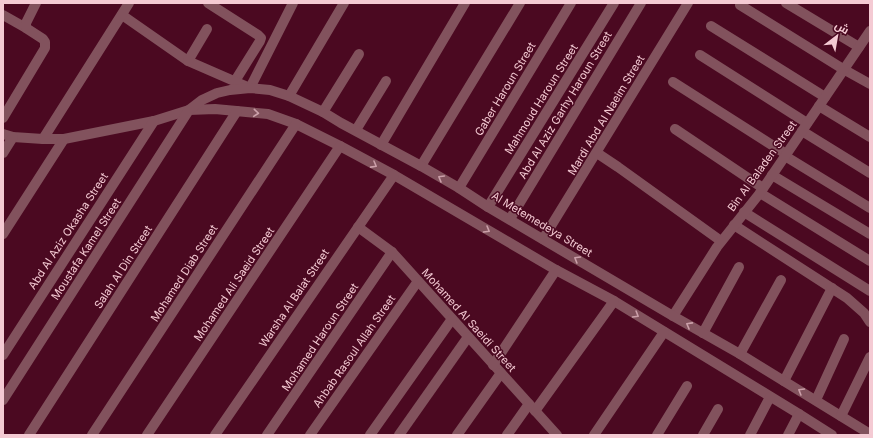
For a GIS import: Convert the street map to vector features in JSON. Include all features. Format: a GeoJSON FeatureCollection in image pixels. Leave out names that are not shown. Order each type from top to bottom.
{"type":"FeatureCollection","features":[{"type":"Feature","properties":{"kind":"street"},"geometry":{"type":"LineString","coordinates":[[26,28],[26,23],[36,3]]}},
{"type":"Feature","properties":{"kind":"street"},"geometry":{"type":"LineString","coordinates":[[44,139],[129,3]]}},
{"type":"Feature","properties":{"kind":"street"},"geometry":{"type":"LineString","coordinates":[[208,3],[261,38],[260,42],[235,81]]}},
{"type":"Feature","properties":{"kind":"street"},"geometry":{"type":"LineString","coordinates":[[122,15],[188,61],[250,88],[293,3]]}},
{"type":"Feature","properties":{"kind":"street"},"geometry":{"type":"LineString","coordinates":[[289,96],[344,3]]}},
{"type":"Feature","properties":{"kind":"street"},"geometry":{"type":"LineString","coordinates":[[381,145],[465,3]]}},
{"type":"Feature","properties":{"kind":"street"},"geometry":{"type":"LineString","coordinates":[[421,166],[520,3]]}},
{"type":"Feature","properties":{"kind":"street","name":"Gaber Haroun Street"},"geometry":{"type":"LineString","coordinates":[[459,188],[571,3]]}},
{"type":"Feature","properties":{"kind":"street","name":"Mahmoud Haroun Street"},"geometry":{"type":"LineString","coordinates":[[488,207],[614,3]]}},
{"type":"Feature","properties":{"kind":"street","name":"Abd Al Aziz Garhy Haroun Street"},"geometry":{"type":"LineString","coordinates":[[510,219],[641,3]]}},
{"type":"Feature","properties":{"kind":"street","name":"Mardi Abd Al Naeim Street"},"geometry":{"type":"LineString","coordinates":[[544,239],[688,3]]}},
{"type":"Feature","properties":{"kind":"street"},"geometry":{"type":"LineString","coordinates":[[786,3],[864,45]]}},
{"type":"Feature","properties":{"kind":"street"},"geometry":{"type":"LineString","coordinates":[[740,5],[843,69],[870,84]]}},
{"type":"Feature","properties":{"kind":"street"},"geometry":{"type":"LineString","coordinates":[[3,15],[26,28],[43,39],[45,42],[45,48],[3,118]]}},
{"type":"Feature","properties":{"kind":"street"},"geometry":{"type":"LineString","coordinates":[[711,26],[822,101],[870,137]]}},
{"type":"Feature","properties":{"kind":"street"},"geometry":{"type":"LineString","coordinates":[[188,61],[207,30]]}},
{"type":"Feature","properties":{"kind":"street","name":"Bin Al Baladen Street"},"geometry":{"type":"LineString","coordinates":[[673,316],[721,241],[772,175],[843,69],[864,45],[870,30]]}},
{"type":"Feature","properties":{"kind":"street"},"geometry":{"type":"LineString","coordinates":[[323,112],[359,54]]}},
{"type":"Feature","properties":{"kind":"street"},"geometry":{"type":"LineString","coordinates":[[700,55],[870,173]]}},
{"type":"Feature","properties":{"kind":"street"},"geometry":{"type":"LineString","coordinates":[[356,130],[386,81]]}},
{"type":"Feature","properties":{"kind":"street"},"geometry":{"type":"LineString","coordinates":[[673,82],[870,208]]}},
{"type":"Feature","properties":{"kind":"street","name":"Al Metemedeya Street"},"geometry":{"type":"LineString","coordinates":[[189,110],[202,100],[217,93],[250,88],[270,90],[289,96],[323,112],[459,188],[488,207],[740,354],[870,434]]}},
{"type":"Feature","properties":{"kind":"street","name":"Al Metemedeya Street"},"geometry":{"type":"LineString","coordinates":[[3,134],[44,139],[64,139],[154,121],[189,110],[215,109],[268,114],[296,124],[394,175],[556,270],[614,301],[832,435]]}},
{"type":"Feature","properties":{"kind":"street","name":"Moustafa Kamel Street"},"geometry":{"type":"LineString","coordinates":[[3,400],[189,110]]}},
{"type":"Feature","properties":{"kind":"street","name":"Salah Al Din Street"},"geometry":{"type":"LineString","coordinates":[[28,435],[237,111]]}},
{"type":"Feature","properties":{"kind":"street","name":"Abd Al Aziz Okasha Street"},"geometry":{"type":"LineString","coordinates":[[3,355],[154,121]]}},
{"type":"Feature","properties":{"kind":"street","name":"Mohamed Diab Street"},"geometry":{"type":"LineString","coordinates":[[92,435],[296,124]]}},
{"type":"Feature","properties":{"kind":"street"},"geometry":{"type":"LineString","coordinates":[[675,129],[761,190],[870,261]]}},
{"type":"Feature","properties":{"kind":"street"},"geometry":{"type":"LineString","coordinates":[[3,153],[13,136]]}},
{"type":"Feature","properties":{"kind":"street"},"geometry":{"type":"LineString","coordinates":[[3,234],[64,139]]}},
{"type":"Feature","properties":{"kind":"street","name":"Mohamed Ali Saeid Street"},"geometry":{"type":"LineString","coordinates":[[147,435],[340,146]]}},
{"type":"Feature","properties":{"kind":"street"},"geometry":{"type":"LineString","coordinates":[[597,153],[721,241]]}},
{"type":"Feature","properties":{"kind":"street","name":"Warsha Al Balat Street"},"geometry":{"type":"LineString","coordinates":[[215,435],[394,175]]}},
{"type":"Feature","properties":{"kind":"street"},"geometry":{"type":"LineString","coordinates":[[772,175],[870,234]]}},
{"type":"Feature","properties":{"kind":"street"},"geometry":{"type":"LineString","coordinates":[[744,212],[870,291]]}},
{"type":"Feature","properties":{"kind":"street"},"geometry":{"type":"LineString","coordinates":[[734,224],[847,298],[856,305],[870,322]]}},
{"type":"Feature","properties":{"kind":"street","name":"Mohamed Al Saeidi Street"},"geometry":{"type":"LineString","coordinates":[[358,227],[392,252],[557,435]]}},
{"type":"Feature","properties":{"kind":"street","name":"Mohamed Haroun Street"},"geometry":{"type":"LineString","coordinates":[[267,435],[392,252]]}},
{"type":"Feature","properties":{"kind":"street"},"geometry":{"type":"LineString","coordinates":[[703,333],[739,267]]}},
{"type":"Feature","properties":{"kind":"street"},"geometry":{"type":"LineString","coordinates":[[493,365],[556,270]]}},
{"type":"Feature","properties":{"kind":"street"},"geometry":{"type":"LineString","coordinates":[[740,354],[781,280]]}},
{"type":"Feature","properties":{"kind":"street","name":"Ahbab Rasoul Allah Street"},"geometry":{"type":"LineString","coordinates":[[310,435],[418,281]]}},
{"type":"Feature","properties":{"kind":"street"},"geometry":{"type":"LineString","coordinates":[[784,381],[832,288]]}},
{"type":"Feature","properties":{"kind":"street"},"geometry":{"type":"LineString","coordinates":[[507,435],[532,407],[614,301]]}},
{"type":"Feature","properties":{"kind":"street"},"geometry":{"type":"LineString","coordinates":[[370,435],[452,319]]}},
{"type":"Feature","properties":{"kind":"street"},"geometry":{"type":"LineString","coordinates":[[594,435],[664,332]]}},
{"type":"Feature","properties":{"kind":"street"},"geometry":{"type":"LineString","coordinates":[[399,435],[468,337]]}},
{"type":"Feature","properties":{"kind":"street"},"geometry":{"type":"LineString","coordinates":[[816,400],[844,339]]}},
{"type":"Feature","properties":{"kind":"street"},"geometry":{"type":"LineString","coordinates":[[841,416],[870,357]]}},
{"type":"Feature","properties":{"kind":"street"},"geometry":{"type":"LineString","coordinates":[[457,435],[500,373]]}},
{"type":"Feature","properties":{"kind":"street"},"geometry":{"type":"LineString","coordinates":[[656,435],[687,386]]}},
{"type":"Feature","properties":{"kind":"street"},"geometry":{"type":"LineString","coordinates":[[750,435],[770,397]]}},
{"type":"Feature","properties":{"kind":"street"},"geometry":{"type":"LineString","coordinates":[[703,435],[718,409]]}},
{"type":"Feature","properties":{"kind":"street"},"geometry":{"type":"LineString","coordinates":[[788,435],[799,414]]}}]}
